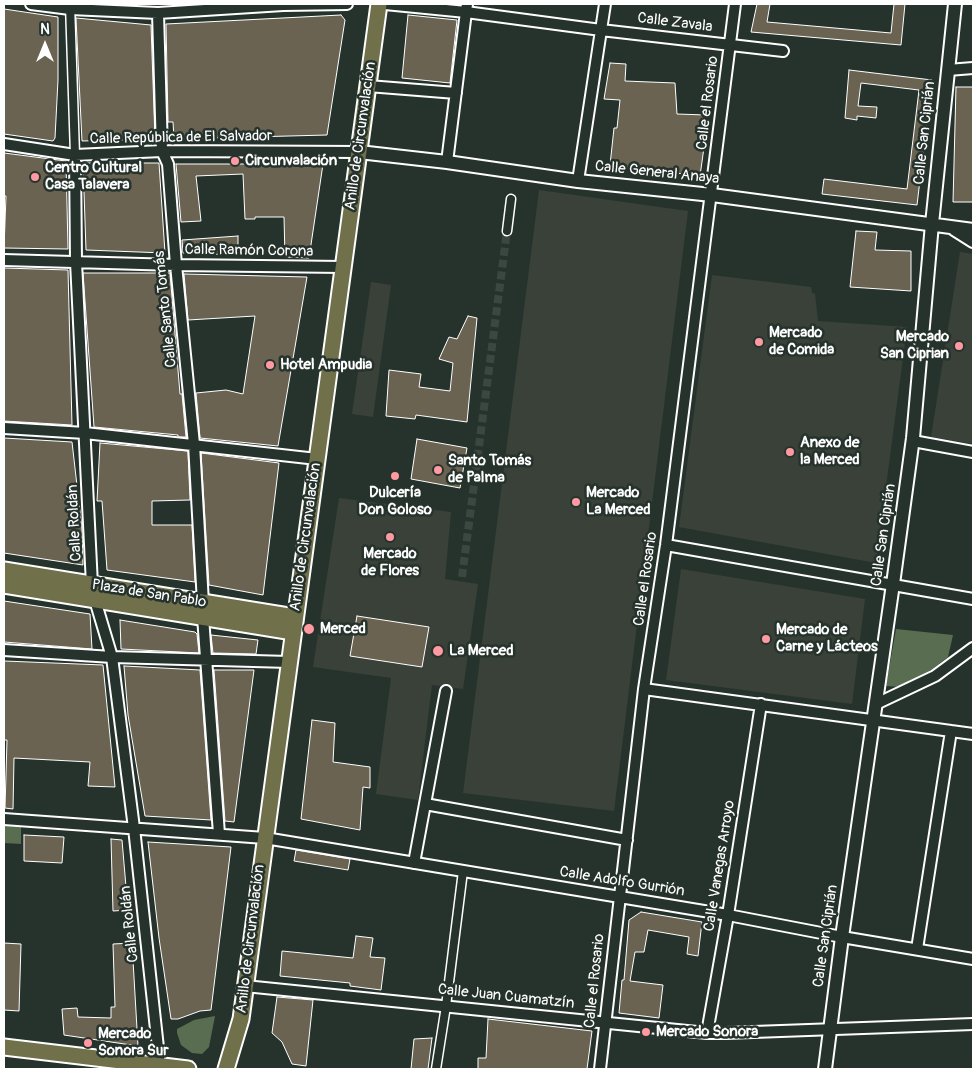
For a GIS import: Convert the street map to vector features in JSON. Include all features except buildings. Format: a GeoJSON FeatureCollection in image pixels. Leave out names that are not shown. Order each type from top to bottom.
{"type":"FeatureCollection","features":[{"type":"Feature","properties":{"kind":"main road","name":"Anillo de Circunvalación"},"geometry":{"type":"LineString","coordinates":[[226,1069],[241,1019],[380,4]]}},
{"type":"Feature","properties":{"kind":"main road","name":"Plaza de San Pablo"},"geometry":{"type":"LineString","coordinates":[[4,570],[92,585],[203,610],[294,625]]}},
{"type":"Feature","properties":{"kind":"main road"},"geometry":{"type":"LineString","coordinates":[[4,585],[95,600],[203,610]]}},
{"type":"Feature","properties":{"kind":"main road"},"geometry":{"type":"LineString","coordinates":[[4,1046],[188,1069]]}},
{"type":"Feature","properties":{"kind":"street"},"geometry":{"type":"LineString","coordinates":[[31,4],[136,8],[158,13],[283,4],[347,4]]}},
{"type":"Feature","properties":{"kind":"street","name":"Calle Zavala"},"geometry":{"type":"LineString","coordinates":[[385,4],[467,8],[601,30],[783,51]]}},
{"type":"Feature","properties":{"kind":"street"},"geometry":{"type":"LineString","coordinates":[[578,181],[605,4]]}},
{"type":"Feature","properties":{"kind":"street","name":"Calle el Rosario"},"geometry":{"type":"LineString","coordinates":[[600,1069],[644,689],[666,545],[735,4]]}},
{"type":"Feature","properties":{"kind":"street","name":"Calle San Ciprián"},"geometry":{"type":"LineString","coordinates":[[825,1069],[913,441],[932,224],[955,4]]}},
{"type":"Feature","properties":{"kind":"street","name":"Calle Roldán"},"geometry":{"type":"LineString","coordinates":[[70,6],[75,155],[76,262],[92,585],[112,657],[134,828],[160,1066]]}},
{"type":"Feature","properties":{"kind":"street"},"geometry":{"type":"LineString","coordinates":[[447,162],[467,8]]}},
{"type":"Feature","properties":{"kind":"street","name":"Calle Santo Tomás"},"geometry":{"type":"LineString","coordinates":[[158,13],[162,151],[168,164],[194,444],[205,659],[219,834]]}},
{"type":"Feature","properties":{"kind":"street"},"geometry":{"type":"LineString","coordinates":[[948,70],[973,68]]}},
{"type":"Feature","properties":{"kind":"street"},"geometry":{"type":"LineString","coordinates":[[368,86],[456,93]]}},
{"type":"Feature","properties":{"kind":"street","name":"Calle República de El Salvador"},"geometry":{"type":"LineString","coordinates":[[4,144],[75,155],[162,151],[359,152]]}},
{"type":"Feature","properties":{"kind":"street","name":"Calle General Anaya"},"geometry":{"type":"LineString","coordinates":[[359,152],[447,162],[578,181],[712,195],[973,230]]}},
{"type":"Feature","properties":{"kind":"street"},"geometry":{"type":"LineString","coordinates":[[507,231],[511,199]]}},
{"type":"Feature","properties":{"kind":"street","name":"Calle General Anaya"},"geometry":{"type":"LineString","coordinates":[[952,228],[973,221]]}},
{"type":"Feature","properties":{"kind":"street","name":"Calle General Anaya"},"geometry":{"type":"LineString","coordinates":[[952,228],[973,241]]}},
{"type":"Feature","properties":{"kind":"street","name":"Calle Ramón Corona"},"geometry":{"type":"LineString","coordinates":[[4,260],[343,267]]}},
{"type":"Feature","properties":{"kind":"street"},"geometry":{"type":"LineString","coordinates":[[4,428],[85,433],[317,458]]}},
{"type":"Feature","properties":{"kind":"street"},"geometry":{"type":"LineString","coordinates":[[913,441],[973,452]]}},
{"type":"Feature","properties":{"kind":"street"},"geometry":{"type":"LineString","coordinates":[[666,545],[973,599]]}},
{"type":"Feature","properties":{"kind":"street"},"geometry":{"type":"LineString","coordinates":[[876,704],[935,676],[973,648]]}},
{"type":"Feature","properties":{"kind":"street"},"geometry":{"type":"LineString","coordinates":[[4,650],[112,657],[289,662]]}},
{"type":"Feature","properties":{"kind":"street"},"geometry":{"type":"LineString","coordinates":[[644,689],[973,734]]}},
{"type":"Feature","properties":{"kind":"street"},"geometry":{"type":"LineString","coordinates":[[414,863],[446,691]]}},
{"type":"Feature","properties":{"kind":"street","name":"Calle Vanegas Arroyo"},"geometry":{"type":"LineString","coordinates":[[707,1032],[728,915],[761,704]]}},
{"type":"Feature","properties":{"kind":"street"},"geometry":{"type":"LineString","coordinates":[[917,949],[951,731]]}},
{"type":"Feature","properties":{"kind":"street"},"geometry":{"type":"LineString","coordinates":[[425,804],[628,840]]}},
{"type":"Feature","properties":{"kind":"street","name":"Calle Adolfo Gurrión"},"geometry":{"type":"LineString","coordinates":[[4,819],[265,838],[728,915],[842,937],[973,959]]}},
{"type":"Feature","properties":{"kind":"street"},"geometry":{"type":"LineString","coordinates":[[436,1069],[463,871]]}},
{"type":"Feature","properties":{"kind":"street","name":"Calle Juan Cuamatzín"},"geometry":{"type":"LineString","coordinates":[[245,986],[605,1023],[726,1033],[973,1024]]}},
{"type":"Feature","properties":{"kind":"shaded area","name":"Mercado La Merced"},"geometry":{"type":"Polygon","coordinates":[[[539,190],[688,211],[614,811],[463,793],[539,190]]]}},
{"type":"Feature","properties":{"kind":"shaded area","name":"Mercado San Ciprian"},"geometry":{"type":"Polygon","coordinates":[[[960,252],[973,254],[973,444],[931,437],[960,252]]]}},
{"type":"Feature","properties":{"kind":"shaded area","name":"Anexo de la Merced"},"geometry":{"type":"Polygon","coordinates":[[[712,275],[811,287],[812,293],[815,294],[818,321],[907,327],[876,563],[679,527],[712,275]]]}},
{"type":"Feature","properties":{"kind":"shaded area"},"geometry":{"type":"Polygon","coordinates":[[[371,282],[391,285],[373,417],[352,414],[371,282]]]}},
{"type":"Feature","properties":{"kind":"shaded area"},"geometry":{"type":"Polygon","coordinates":[[[339,498],[451,512],[445,579],[478,584],[463,689],[432,685],[418,800],[376,794],[391,678],[313,667],[339,498]]]}},
{"type":"Feature","properties":{"kind":"shaded area","name":"Mercado de Carne y Lácteos"},"geometry":{"type":"Polygon","coordinates":[[[681,569],[865,599],[852,704],[666,680],[681,569]]]}},
{"type":"Feature","properties":{"kind":"green space"},"geometry":{"type":"Polygon","coordinates":[[[896,629],[953,635],[948,657],[931,670],[901,687],[886,686],[896,629]]]}},
{"type":"Feature","properties":{"kind":"green space"},"geometry":{"type":"Polygon","coordinates":[[[4,823],[21,823],[21,844],[4,843],[4,823]]]}},
{"type":"Feature","properties":{"kind":"green space"},"geometry":{"type":"Polygon","coordinates":[[[215,1016],[209,1047],[202,1054],[192,1053],[181,1045],[177,1029],[194,1020],[215,1016]]]}},
{"type":"Feature","properties":{"kind":"tunnel"},"geometry":{"type":"LineString","coordinates":[[462,577],[507,231]]}},
{"type":"Feature","properties":{"kind":"place","name":"Circunvalación"},"geometry":{"type":"Point","coordinates":[235,161]}},
{"type":"Feature","properties":{"kind":"place","name":"Centro Cultural Casa Talavera"},"geometry":{"type":"Point","coordinates":[35,177]}},
{"type":"Feature","properties":{"kind":"place","name":"Mercado de Comida"},"geometry":{"type":"Point","coordinates":[759,342]}},
{"type":"Feature","properties":{"kind":"place","name":"Mercado San Ciprian"},"geometry":{"type":"Point","coordinates":[959,346]}},
{"type":"Feature","properties":{"kind":"place","name":"Hotel Ampudia"},"geometry":{"type":"Point","coordinates":[270,365]}},
{"type":"Feature","properties":{"kind":"place","name":"Anexo de la Merced"},"geometry":{"type":"Point","coordinates":[790,452]}},
{"type":"Feature","properties":{"kind":"place","name":"Santo Tomás de Palma"},"geometry":{"type":"Point","coordinates":[438,470]}},
{"type":"Feature","properties":{"kind":"place","name":"Dulcería Don Goloso"},"geometry":{"type":"Point","coordinates":[395,476]}},
{"type":"Feature","properties":{"kind":"place","name":"Mercado La Merced"},"geometry":{"type":"Point","coordinates":[576,502]}},
{"type":"Feature","properties":{"kind":"place","name":"Mercado de Flores"},"geometry":{"type":"Point","coordinates":[390,537]}},
{"type":"Feature","properties":{"kind":"place","name":"Merced"},"geometry":{"type":"Point","coordinates":[309,629]}},
{"type":"Feature","properties":{"kind":"place","name":"Mercado de Carne y Lácteos"},"geometry":{"type":"Point","coordinates":[766,639]}},
{"type":"Feature","properties":{"kind":"place","name":"La Merced"},"geometry":{"type":"Point","coordinates":[438,651]}},
{"type":"Feature","properties":{"kind":"place","name":"Mercado Sonora"},"geometry":{"type":"Point","coordinates":[646,1032]}},
{"type":"Feature","properties":{"kind":"place","name":"Mercado Sonora Sur"},"geometry":{"type":"Point","coordinates":[88,1043]}}]}
